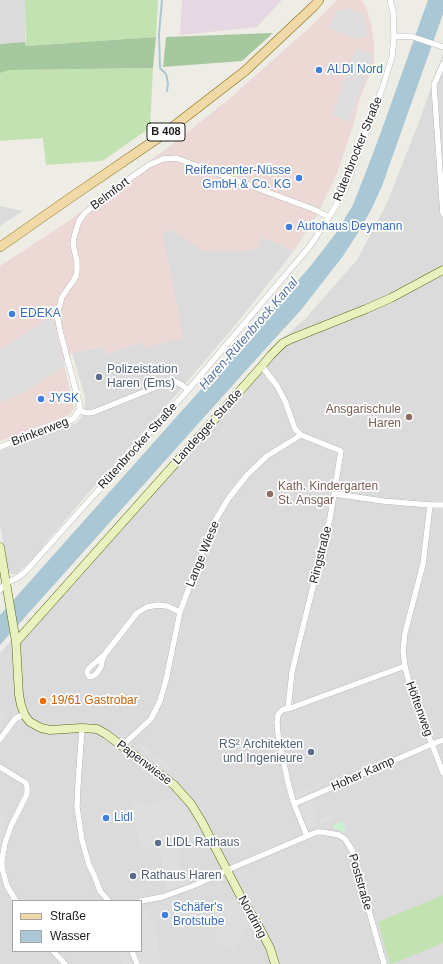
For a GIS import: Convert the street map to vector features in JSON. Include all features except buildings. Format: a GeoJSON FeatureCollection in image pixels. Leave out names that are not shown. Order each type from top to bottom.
{"type":"FeatureCollection","features":[{"type":"Feature","properties":{"kind":"main road","name":"B 408"},"geometry":{"type":"LineString","coordinates":[[0,247],[167,132],[245,71],[319,0]]}},
{"type":"Feature","properties":{"kind":"main road","name":"Landegger Straße"},"geometry":{"type":"LineString","coordinates":[[15,638],[283,343],[291,338],[391,298],[443,270]]}},
{"type":"Feature","properties":{"kind":"main road"},"geometry":{"type":"LineString","coordinates":[[0,547],[15,638],[19,695],[24,714]]}},
{"type":"Feature","properties":{"kind":"main road","name":"Papenwiese"},"geometry":{"type":"LineString","coordinates":[[24,714],[30,722],[41,728],[50,730],[82,728],[97,729],[106,734],[171,783],[191,804],[227,870]]}},
{"type":"Feature","properties":{"kind":"main road","name":"Nordring"},"geometry":{"type":"LineString","coordinates":[[227,870],[270,948],[275,964]]}},
{"type":"Feature","properties":{"kind":"street","name":"Rütenbrocker Straße"},"geometry":{"type":"LineString","coordinates":[[6,583],[25,572],[188,390],[310,246],[345,190],[383,86],[392,57],[394,37],[393,11],[390,0]]}},
{"type":"Feature","properties":{"kind":"street"},"geometry":{"type":"LineString","coordinates":[[394,37],[410,36],[440,47]]}},
{"type":"Feature","properties":{"kind":"street"},"geometry":{"type":"LineString","coordinates":[[443,64],[434,85],[443,214]]}},
{"type":"Feature","properties":{"kind":"street","name":"Belmfort"},"geometry":{"type":"LineString","coordinates":[[79,411],[80,406],[57,315],[62,297],[76,276],[77,270],[73,245],[79,221],[85,212],[105,196],[149,165],[163,159],[176,158],[313,209],[329,217]]}},
{"type":"Feature","properties":{"kind":"street"},"geometry":{"type":"LineString","coordinates":[[262,366],[277,386],[285,401],[295,429],[301,435]]}},
{"type":"Feature","properties":{"kind":"street","name":"Brinkerweg"},"geometry":{"type":"LineString","coordinates":[[0,447],[67,422],[73,419],[79,411],[88,413],[94,412],[171,382],[182,385],[188,390]]}},
{"type":"Feature","properties":{"kind":"street","name":"Ringstraße"},"geometry":{"type":"LineString","coordinates":[[288,709],[292,672],[330,518],[341,451],[301,435]]}},
{"type":"Feature","properties":{"kind":"street","name":"Lange Wiese"},"geometry":{"type":"LineString","coordinates":[[122,746],[151,719],[160,701],[166,680],[180,612],[212,526],[228,499],[248,475],[267,456],[301,435]]}},
{"type":"Feature","properties":{"kind":"street"},"geometry":{"type":"LineString","coordinates":[[335,494],[430,505],[443,505]]}},
{"type":"Feature","properties":{"kind":"street"},"geometry":{"type":"LineString","coordinates":[[142,901],[162,897],[193,886],[307,836],[294,804],[288,783],[278,734],[278,715],[284,709],[288,709],[405,666],[403,651],[405,633],[423,564],[430,505]]}},
{"type":"Feature","properties":{"kind":"street"},"geometry":{"type":"LineString","coordinates":[[0,590],[6,583]]}},
{"type":"Feature","properties":{"kind":"street"},"geometry":{"type":"LineString","coordinates":[[105,654],[137,613],[147,607],[157,605],[167,606],[180,612]]}},
{"type":"Feature","properties":{"kind":"street","name":"Höftenweg"},"geometry":{"type":"LineString","coordinates":[[405,666],[411,691],[443,773]]}},
{"type":"Feature","properties":{"kind":"street"},"geometry":{"type":"LineString","coordinates":[[0,739],[15,719],[24,714]]}},
{"type":"Feature","properties":{"kind":"street"},"geometry":{"type":"LineString","coordinates":[[82,728],[77,807],[82,840],[89,865],[100,891],[107,900]]}},
{"type":"Feature","properties":{"kind":"street","name":"Hoher Kamp"},"geometry":{"type":"LineString","coordinates":[[294,804],[443,740]]}},
{"type":"Feature","properties":{"kind":"street"},"geometry":{"type":"LineString","coordinates":[[0,767],[26,783],[28,787],[27,794],[11,826],[5,843],[2,860],[2,868],[7,886],[15,900]]}},
{"type":"Feature","properties":{"kind":"street","name":"Poststraße"},"geometry":{"type":"LineString","coordinates":[[307,836],[317,832],[322,832],[339,836],[349,845],[384,964]]}},
{"type":"Feature","properties":{"kind":"street"},"geometry":{"type":"LineString","coordinates":[[54,952],[65,964]]}},
{"type":"Feature","properties":{"kind":"street"},"geometry":{"type":"LineString","coordinates":[[132,952],[137,964]]}},
{"type":"Feature","properties":{"kind":"shaded area"},"geometry":{"type":"Polygon","coordinates":[[[0,0],[25,0],[25,42],[0,44],[0,0]]]}},
{"type":"Feature","properties":{"kind":"shaded area"},"geometry":{"type":"Polygon","coordinates":[[[182,0],[282,0],[257,27],[180,35],[182,0]]]}},
{"type":"Feature","properties":{"kind":"shaded area"},"geometry":{"type":"Polygon","coordinates":[[[337,0],[361,0],[366,7],[371,23],[374,45],[374,61],[358,104],[354,123],[337,174],[316,217],[293,252],[282,245],[261,237],[259,248],[238,252],[204,251],[172,230],[162,232],[183,338],[144,348],[141,342],[107,354],[104,347],[72,353],[63,360],[74,409],[69,415],[0,441],[0,266],[67,222],[178,140],[229,99],[309,28],[337,0]]]}},
{"type":"Feature","properties":{"kind":"shaded area"},"geometry":{"type":"Polygon","coordinates":[[[348,8],[364,14],[368,36],[357,39],[328,28],[337,11],[348,8]]]}},
{"type":"Feature","properties":{"kind":"shaded area"},"geometry":{"type":"Polygon","coordinates":[[[356,49],[373,55],[349,122],[332,115],[356,49]]]}},
{"type":"Feature","properties":{"kind":"shaded area"},"geometry":{"type":"Polygon","coordinates":[[[443,53],[443,964],[0,964],[0,653],[275,345],[305,319],[357,260],[387,203],[420,119],[443,53]]]}},
{"type":"Feature","properties":{"kind":"shaded area"},"geometry":{"type":"Polygon","coordinates":[[[0,206],[23,211],[0,226],[0,206]]]}},
{"type":"Feature","properties":{"kind":"shaded area"},"geometry":{"type":"Polygon","coordinates":[[[172,230],[205,251],[238,252],[259,248],[261,237],[282,245],[293,252],[246,312],[176,395],[84,498],[34,557],[17,574],[12,574],[8,572],[0,524],[0,451],[77,423],[82,416],[85,397],[72,353],[105,347],[107,354],[141,342],[162,232],[172,230]]]}},
{"type":"Feature","properties":{"kind":"shaded area"},"geometry":{"type":"Polygon","coordinates":[[[52,316],[65,366],[23,393],[0,402],[0,350],[52,316]]]}},
{"type":"Feature","properties":{"kind":"shaded area"},"geometry":{"type":"Polygon","coordinates":[[[0,711],[8,716],[0,730],[0,711]]]}},
{"type":"Feature","properties":{"kind":"shaded area"},"geometry":{"type":"Polygon","coordinates":[[[140,743],[171,767],[172,773],[141,751],[140,743]]]}},
{"type":"Feature","properties":{"kind":"shaded area"},"geometry":{"type":"Polygon","coordinates":[[[321,783],[323,787],[296,798],[295,794],[321,783]]]}},
{"type":"Feature","properties":{"kind":"shaded area","name":"LIDL Rathaus"},"geometry":{"type":"Polygon","coordinates":[[[176,796],[201,833],[193,838],[177,841],[185,885],[167,889],[159,845],[140,848],[131,801],[152,804],[176,796]]]}},
{"type":"Feature","properties":{"kind":"shaded area"},"geometry":{"type":"Polygon","coordinates":[[[311,801],[319,818],[314,820],[316,825],[309,829],[299,806],[311,801]]]}},
{"type":"Feature","properties":{"kind":"shaded area"},"geometry":{"type":"Polygon","coordinates":[[[331,814],[334,819],[321,824],[319,819],[331,814]]]}},
{"type":"Feature","properties":{"kind":"shaded area"},"geometry":{"type":"Polygon","coordinates":[[[0,816],[7,819],[0,849],[0,816]]]}},
{"type":"Feature","properties":{"kind":"shaded area"},"geometry":{"type":"Polygon","coordinates":[[[233,897],[249,924],[234,952],[212,938],[216,932],[215,922],[212,922],[210,908],[233,897]]]}},
{"type":"Feature","properties":{"kind":"shaded area"},"geometry":{"type":"Polygon","coordinates":[[[142,909],[148,909],[149,918],[155,917],[160,964],[141,964],[136,952],[142,952],[142,909]]]}},
{"type":"Feature","properties":{"kind":"shaded area"},"geometry":{"type":"Polygon","coordinates":[[[120,952],[128,952],[132,964],[123,964],[120,952]]]}},
{"type":"Feature","properties":{"kind":"green space"},"geometry":{"type":"Polygon","coordinates":[[[25,0],[158,0],[156,37],[26,46],[25,0]]]}},
{"type":"Feature","properties":{"kind":"green space"},"geometry":{"type":"Polygon","coordinates":[[[273,33],[242,61],[163,67],[166,37],[273,33]]]}},
{"type":"Feature","properties":{"kind":"green space"},"geometry":{"type":"Polygon","coordinates":[[[156,37],[153,68],[10,70],[0,73],[0,44],[25,42],[26,46],[156,37]]]}},
{"type":"Feature","properties":{"kind":"green space"},"geometry":{"type":"Polygon","coordinates":[[[153,68],[150,128],[102,161],[46,165],[43,138],[0,141],[0,73],[10,70],[153,68]]]}},
{"type":"Feature","properties":{"kind":"green space"},"geometry":{"type":"Polygon","coordinates":[[[340,822],[345,826],[345,831],[343,832],[333,828],[334,825],[340,822]]]}},
{"type":"Feature","properties":{"kind":"green space"},"geometry":{"type":"Polygon","coordinates":[[[443,895],[443,943],[390,964],[378,922],[443,895]]]}},
{"type":"Feature","properties":{"kind":"water"},"geometry":{"type":"Polygon","coordinates":[[[428,0],[443,0],[443,14],[382,186],[361,228],[343,256],[301,310],[0,645],[0,615],[309,268],[336,233],[353,205],[381,132],[428,0]]]}},
{"type":"Feature","properties":{"kind":"waterway"},"geometry":{"type":"LineString","coordinates":[[162,0],[159,34],[160,68],[166,74],[168,83],[167,91]]}},
{"type":"Feature","properties":{"kind":"place","name":"ALDI Nord"},"geometry":{"type":"Point","coordinates":[319,70]}},
{"type":"Feature","properties":{"kind":"place","name":"Reifencenter-Nüsse GmbH & Co. KG"},"geometry":{"type":"Point","coordinates":[299,178]}},
{"type":"Feature","properties":{"kind":"place","name":"Autohaus Deymann"},"geometry":{"type":"Point","coordinates":[289,227]}},
{"type":"Feature","properties":{"kind":"place","name":"EDEKA"},"geometry":{"type":"Point","coordinates":[12,314]}},
{"type":"Feature","properties":{"kind":"place","name":"Polizeistation Haren (Ems)"},"geometry":{"type":"Point","coordinates":[99,377]}},
{"type":"Feature","properties":{"kind":"place","name":"JYSK"},"geometry":{"type":"Point","coordinates":[41,399]}},
{"type":"Feature","properties":{"kind":"place","name":"Ansgarischule Haren"},"geometry":{"type":"Point","coordinates":[409,417]}},
{"type":"Feature","properties":{"kind":"place","name":"Kath. Kindergarten St. Ansgar"},"geometry":{"type":"Point","coordinates":[270,494]}},
{"type":"Feature","properties":{"kind":"place","name":"19/61 Gastrobar"},"geometry":{"type":"Point","coordinates":[43,701]}},
{"type":"Feature","properties":{"kind":"place","name":"RS² Architekten und Ingenieure"},"geometry":{"type":"Point","coordinates":[311,752]}},
{"type":"Feature","properties":{"kind":"place","name":"Lidl"},"geometry":{"type":"Point","coordinates":[106,818]}},
{"type":"Feature","properties":{"kind":"place","name":"LIDL Rathaus"},"geometry":{"type":"Point","coordinates":[158,843]}},
{"type":"Feature","properties":{"kind":"place","name":"Rathaus Haren"},"geometry":{"type":"Point","coordinates":[133,876]}},
{"type":"Feature","properties":{"kind":"place","name":"Schäfer's Brotstube"},"geometry":{"type":"Point","coordinates":[165,915]}},
{"type":"Feature","properties":{"kind":"water label","name":"Haren-Rütenbrock Kanal"},"geometry":{"type":"Point","coordinates":[249,334]}}]}
